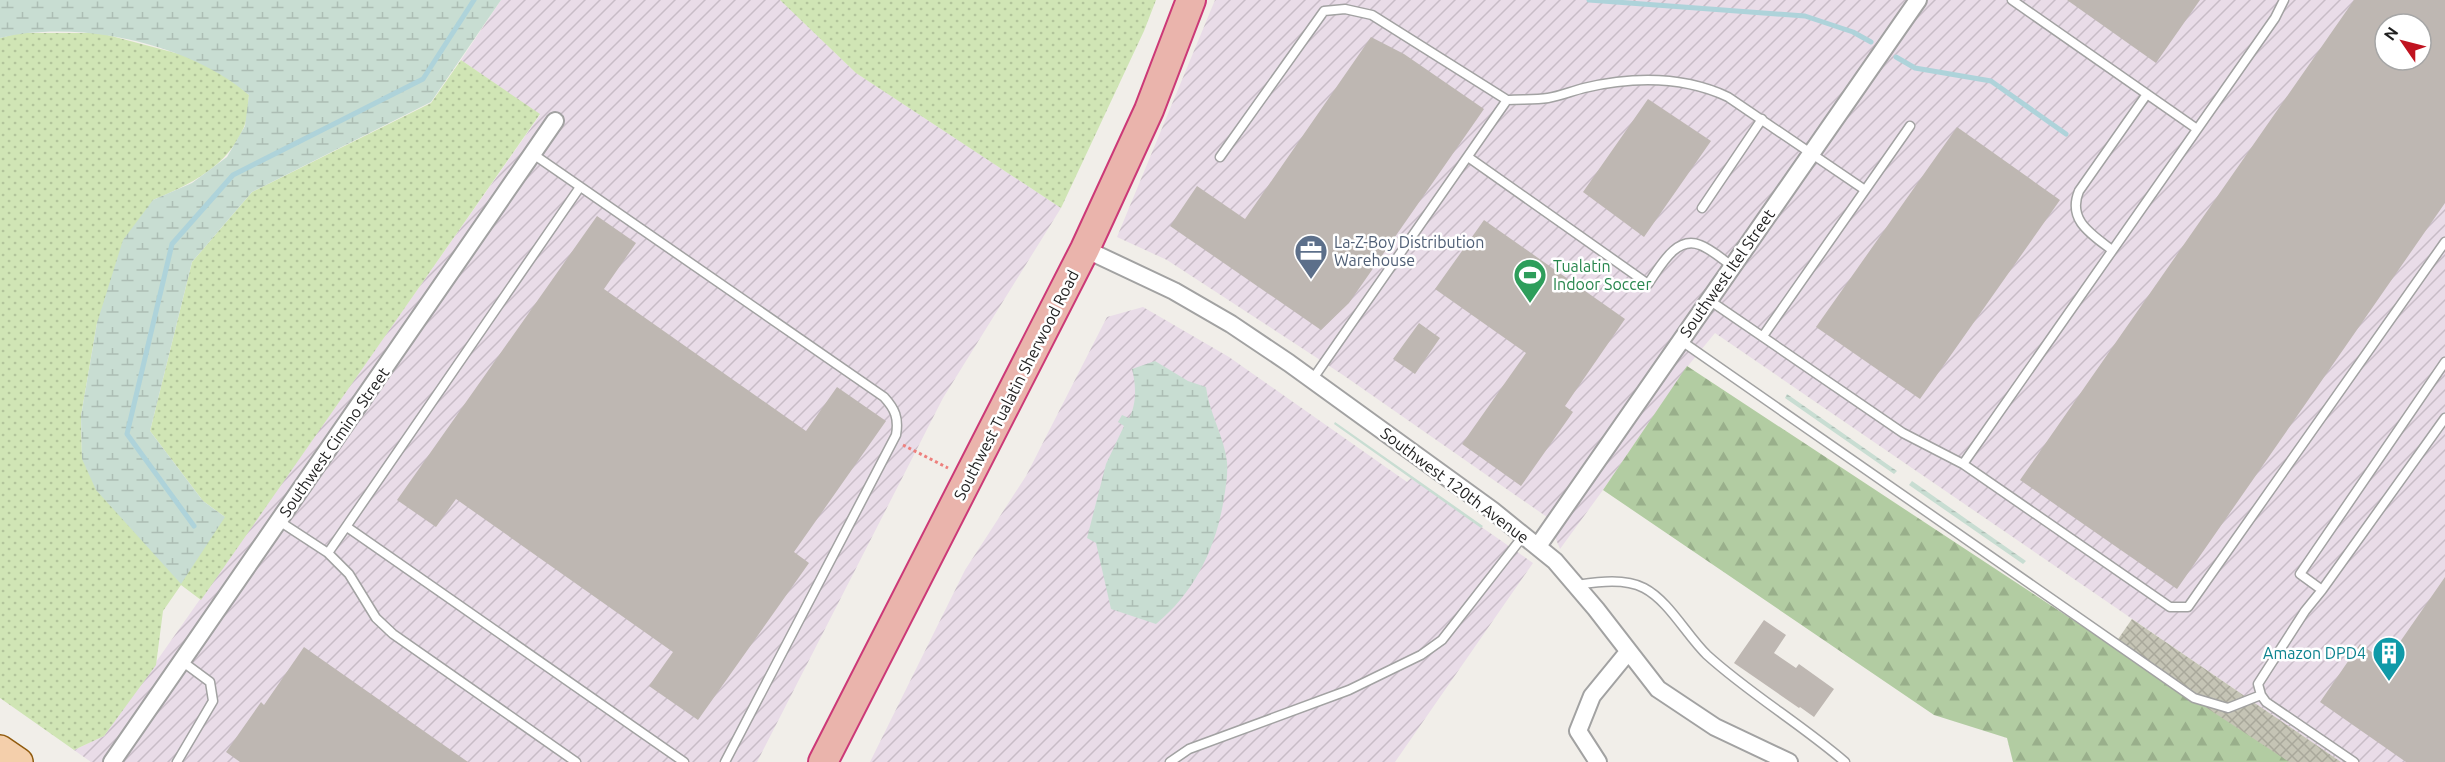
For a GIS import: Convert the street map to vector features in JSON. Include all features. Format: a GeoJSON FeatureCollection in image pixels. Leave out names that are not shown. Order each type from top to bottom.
{"type":"FeatureCollection","features":[{"type":"Feature","properties":{"kind":"highway","name":"Southwest Tualatin Sherwood Road"},"geometry":{"type":"LineString","coordinates":[[823,762],[1085,249],[1149,110],[1191,0]]}},
{"type":"Feature","properties":{"kind":"main road"},"geometry":{"type":"LineString","coordinates":[[0,749],[19,762]]}},
{"type":"Feature","properties":{"kind":"street","name":"Southwest Itel Street"},"geometry":{"type":"LineString","coordinates":[[1538,546],[1918,0]]}},
{"type":"Feature","properties":{"kind":"street","name":"Southwest Cimino Street"},"geometry":{"type":"LineString","coordinates":[[112,762],[555,121]]}},
{"type":"Feature","properties":{"kind":"street","name":"Southwest 120th Avenue"},"geometry":{"type":"LineString","coordinates":[[1085,249],[1174,291],[1231,324],[1492,510],[1555,561],[1658,689],[1714,728],[1789,762]]}},
{"type":"Feature","properties":{"kind":"street"},"geometry":{"type":"LineString","coordinates":[[1598,762],[1578,731],[1592,696],[1628,652]]}},
{"type":"Feature","properties":{"kind":"lane"},"geometry":{"type":"LineString","coordinates":[[2012,0],[2197,129]]}},
{"type":"Feature","properties":{"kind":"lane"},"geometry":{"type":"LineString","coordinates":[[1963,464],[2275,18],[2284,0]]}},
{"type":"Feature","properties":{"kind":"lane"},"geometry":{"type":"LineString","coordinates":[[1220,157],[1324,11],[1345,9],[1372,15],[1507,100],[1548,98],[1585,87],[1633,81],[1675,81],[1707,87],[1728,97],[1762,119],[1865,190]]}},
{"type":"Feature","properties":{"kind":"lane"},"geometry":{"type":"LineString","coordinates":[[2112,250],[2089,232],[2077,217],[2073,204],[2079,191],[2147,94]]}},
{"type":"Feature","properties":{"kind":"lane"},"geometry":{"type":"LineString","coordinates":[[1312,380],[1507,100]]}},
{"type":"Feature","properties":{"kind":"lane"},"geometry":{"type":"LineString","coordinates":[[1702,208],[1762,119]]}},
{"type":"Feature","properties":{"kind":"lane"},"geometry":{"type":"LineString","coordinates":[[1763,336],[1910,126]]}},
{"type":"Feature","properties":{"kind":"lane"},"geometry":{"type":"LineString","coordinates":[[533,154],[884,397],[894,408],[898,422],[894,439],[725,762]]}},
{"type":"Feature","properties":{"kind":"lane"},"geometry":{"type":"LineString","coordinates":[[1468,157],[1648,284],[1676,249],[1689,242],[1702,245],[1732,266]]}},
{"type":"Feature","properties":{"kind":"lane"},"geometry":{"type":"LineString","coordinates":[[328,554],[580,187]]}},
{"type":"Feature","properties":{"kind":"lane"},"geometry":{"type":"LineString","coordinates":[[1708,299],[1903,432],[1963,464],[2170,607],[2188,607],[2445,242]]}},
{"type":"Feature","properties":{"kind":"lane"},"geometry":{"type":"LineString","coordinates":[[1680,340],[2194,698],[2228,708],[2260,695]]}},
{"type":"Feature","properties":{"kind":"lane"},"geometry":{"type":"LineString","coordinates":[[2322,590],[2300,574],[2445,362]]}},
{"type":"Feature","properties":{"kind":"lane"},"geometry":{"type":"LineString","coordinates":[[2354,762],[2266,702],[2260,695],[2258,684],[2272,660],[2445,418]]}},
{"type":"Feature","properties":{"kind":"lane"},"geometry":{"type":"LineString","coordinates":[[279,521],[328,554],[349,574],[376,618],[393,634],[576,762]]}},
{"type":"Feature","properties":{"kind":"lane"},"geometry":{"type":"LineString","coordinates":[[347,527],[684,762]]}},
{"type":"Feature","properties":{"kind":"lane"},"geometry":{"type":"LineString","coordinates":[[1170,762],[1189,749],[1349,690],[1421,655],[1442,640],[1524,535]]}},
{"type":"Feature","properties":{"kind":"lane"},"geometry":{"type":"LineString","coordinates":[[1576,585],[1600,582],[1627,583],[1644,588],[1656,598],[1706,654],[1845,762]]}},
{"type":"Feature","properties":{"kind":"lane"},"geometry":{"type":"LineString","coordinates":[[177,762],[213,701],[210,682],[183,662]]}},
{"type":"Feature","properties":{"kind":"path"},"geometry":{"type":"LineString","coordinates":[[894,439],[912,451],[968,478]]}},
{"type":"Feature","properties":{"kind":"shaded area"},"geometry":{"type":"Polygon","coordinates":[[[501,0],[780,0],[856,73],[1061,208],[943,398],[757,762],[91,762],[74,750],[104,736],[540,115],[461,60],[501,0]]]}},
{"type":"Feature","properties":{"kind":"shaded area"},"geometry":{"type":"Polygon","coordinates":[[[1215,0],[2445,0],[2445,762],[2341,762],[1715,333],[1687,367],[1560,549],[1547,517],[1343,375],[1167,260],[1117,237],[1215,0]]]}},
{"type":"Feature","properties":{"kind":"shaded area"},"geometry":{"type":"Polygon","coordinates":[[[1143,307],[1229,357],[1407,482],[1411,478],[1533,563],[1395,762],[870,762],[965,570],[1026,476],[1107,317],[1143,307]]]}},
{"type":"Feature","properties":{"kind":"shaded area"},"geometry":{"type":"Polygon","coordinates":[[[2132,619],[2341,762],[2033,762],[2132,619]]]}},
{"type":"Feature","properties":{"kind":"green space"},"geometry":{"type":"Polygon","coordinates":[[[0,0],[501,0],[431,102],[252,192],[192,262],[150,431],[203,501],[225,517],[181,584],[96,490],[82,459],[81,416],[97,323],[123,240],[153,200],[192,183],[227,157],[245,126],[249,95],[196,61],[131,40],[97,34],[63,32],[30,33],[0,38],[0,0]]]}},
{"type":"Feature","properties":{"kind":"green space"},"geometry":{"type":"Polygon","coordinates":[[[780,0],[1156,0],[1144,31],[1061,208],[856,73],[780,0]]]}},
{"type":"Feature","properties":{"kind":"green space"},"geometry":{"type":"Polygon","coordinates":[[[19,33],[100,33],[187,56],[227,76],[249,95],[245,123],[237,141],[228,153],[206,173],[153,200],[97,323],[81,416],[82,459],[225,517],[203,501],[150,431],[192,262],[252,192],[431,103],[461,60],[540,114],[201,600],[181,585],[163,611],[156,665],[104,736],[74,750],[0,698],[0,38],[19,33]]]}},
{"type":"Feature","properties":{"kind":"green space"},"geometry":{"type":"Polygon","coordinates":[[[1155,361],[1188,381],[1206,387],[1223,443],[1227,466],[1220,516],[1202,568],[1182,598],[1156,624],[1111,609],[1096,543],[1087,538],[1106,464],[1124,426],[1118,422],[1122,415],[1129,418],[1135,400],[1132,369],[1155,361]]]}},
{"type":"Feature","properties":{"kind":"green space"},"geometry":{"type":"Polygon","coordinates":[[[1687,366],[2289,762],[2013,762],[2007,738],[1934,715],[1603,490],[1687,366]]]}},
{"type":"Feature","properties":{"kind":"green space"},"geometry":{"type":"Polygon","coordinates":[[[1787,394],[1897,471],[1894,474],[1785,398],[1787,394]]]}},
{"type":"Feature","properties":{"kind":"green space"},"geometry":{"type":"Polygon","coordinates":[[[1335,422],[1483,526],[1481,528],[1334,424],[1335,422]]]}},
{"type":"Feature","properties":{"kind":"green space"},"geometry":{"type":"Polygon","coordinates":[[[1912,481],[2026,561],[2023,564],[1909,485],[1912,481]]]}},
{"type":"Feature","properties":{"kind":"building"},"geometry":{"type":"Polygon","coordinates":[[[2067,0],[2200,0],[2156,63],[2067,0]]]}},
{"type":"Feature","properties":{"kind":"building"},"geometry":{"type":"Polygon","coordinates":[[[2354,0],[2445,0],[2445,203],[2177,589],[2020,480],[2354,0]]]}},
{"type":"Feature","properties":{"kind":"building"},"geometry":{"type":"Polygon","coordinates":[[[1371,37],[1404,54],[1484,109],[1349,303],[1321,330],[1170,226],[1197,186],[1245,219],[1371,37]]]}},
{"type":"Feature","properties":{"kind":"building"},"geometry":{"type":"Polygon","coordinates":[[[1648,99],[1711,141],[1644,237],[1583,192],[1648,99]]]}},
{"type":"Feature","properties":{"kind":"building"},"geometry":{"type":"Polygon","coordinates":[[[1957,127],[2060,200],[1920,399],[1816,327],[1957,127]]]}},
{"type":"Feature","properties":{"kind":"building"},"geometry":{"type":"Polygon","coordinates":[[[597,216],[636,243],[604,289],[806,431],[837,387],[886,421],[794,552],[809,563],[698,720],[649,686],[673,652],[456,499],[436,527],[397,500],[597,216]]]}},
{"type":"Feature","properties":{"kind":"building","name":"Tualatin Indoor Soccer"},"geometry":{"type":"Polygon","coordinates":[[[1484,220],[1625,319],[1565,406],[1573,412],[1521,486],[1462,444],[1526,353],[1435,289],[1484,220]]]}},
{"type":"Feature","properties":{"kind":"building"},"geometry":{"type":"Polygon","coordinates":[[[1419,323],[1440,338],[1415,374],[1393,359],[1419,323]]]}},
{"type":"Feature","properties":{"kind":"building","name":"Amazon DPD4"},"geometry":{"type":"Polygon","coordinates":[[[2445,577],[2445,762],[2406,762],[2320,702],[2360,644],[2386,662],[2445,577]]]}},
{"type":"Feature","properties":{"kind":"building"},"geometry":{"type":"Polygon","coordinates":[[[1764,620],[1786,635],[1774,653],[1796,668],[1799,664],[1834,689],[1814,717],[1734,663],[1764,620]]]}},
{"type":"Feature","properties":{"kind":"building"},"geometry":{"type":"Polygon","coordinates":[[[304,647],[468,762],[240,762],[226,752],[261,702],[264,705],[304,647]]]}},
{"type":"Feature","properties":{"kind":"waterway"},"geometry":{"type":"LineString","coordinates":[[194,526],[127,434],[172,244],[233,175],[423,79],[474,0]]}},
{"type":"Feature","properties":{"kind":"waterway"},"geometry":{"type":"LineString","coordinates":[[1589,0],[1805,16],[1853,32],[1871,42]]}},
{"type":"Feature","properties":{"kind":"waterway"},"geometry":{"type":"LineString","coordinates":[[1896,57],[1915,68],[1991,81],[2066,134]]}},
{"type":"Feature","properties":{"kind":"place","name":"La-Z-Boy Distribution Warehouse"},"geometry":{"type":"Point","coordinates":[1311,280]}},
{"type":"Feature","properties":{"kind":"place","name":"Tualatin Indoor Soccer"},"geometry":{"type":"Point","coordinates":[1530,304]}},
{"type":"Feature","properties":{"kind":"place","name":"Amazon DPD4"},"geometry":{"type":"Point","coordinates":[2389,682]}}]}
